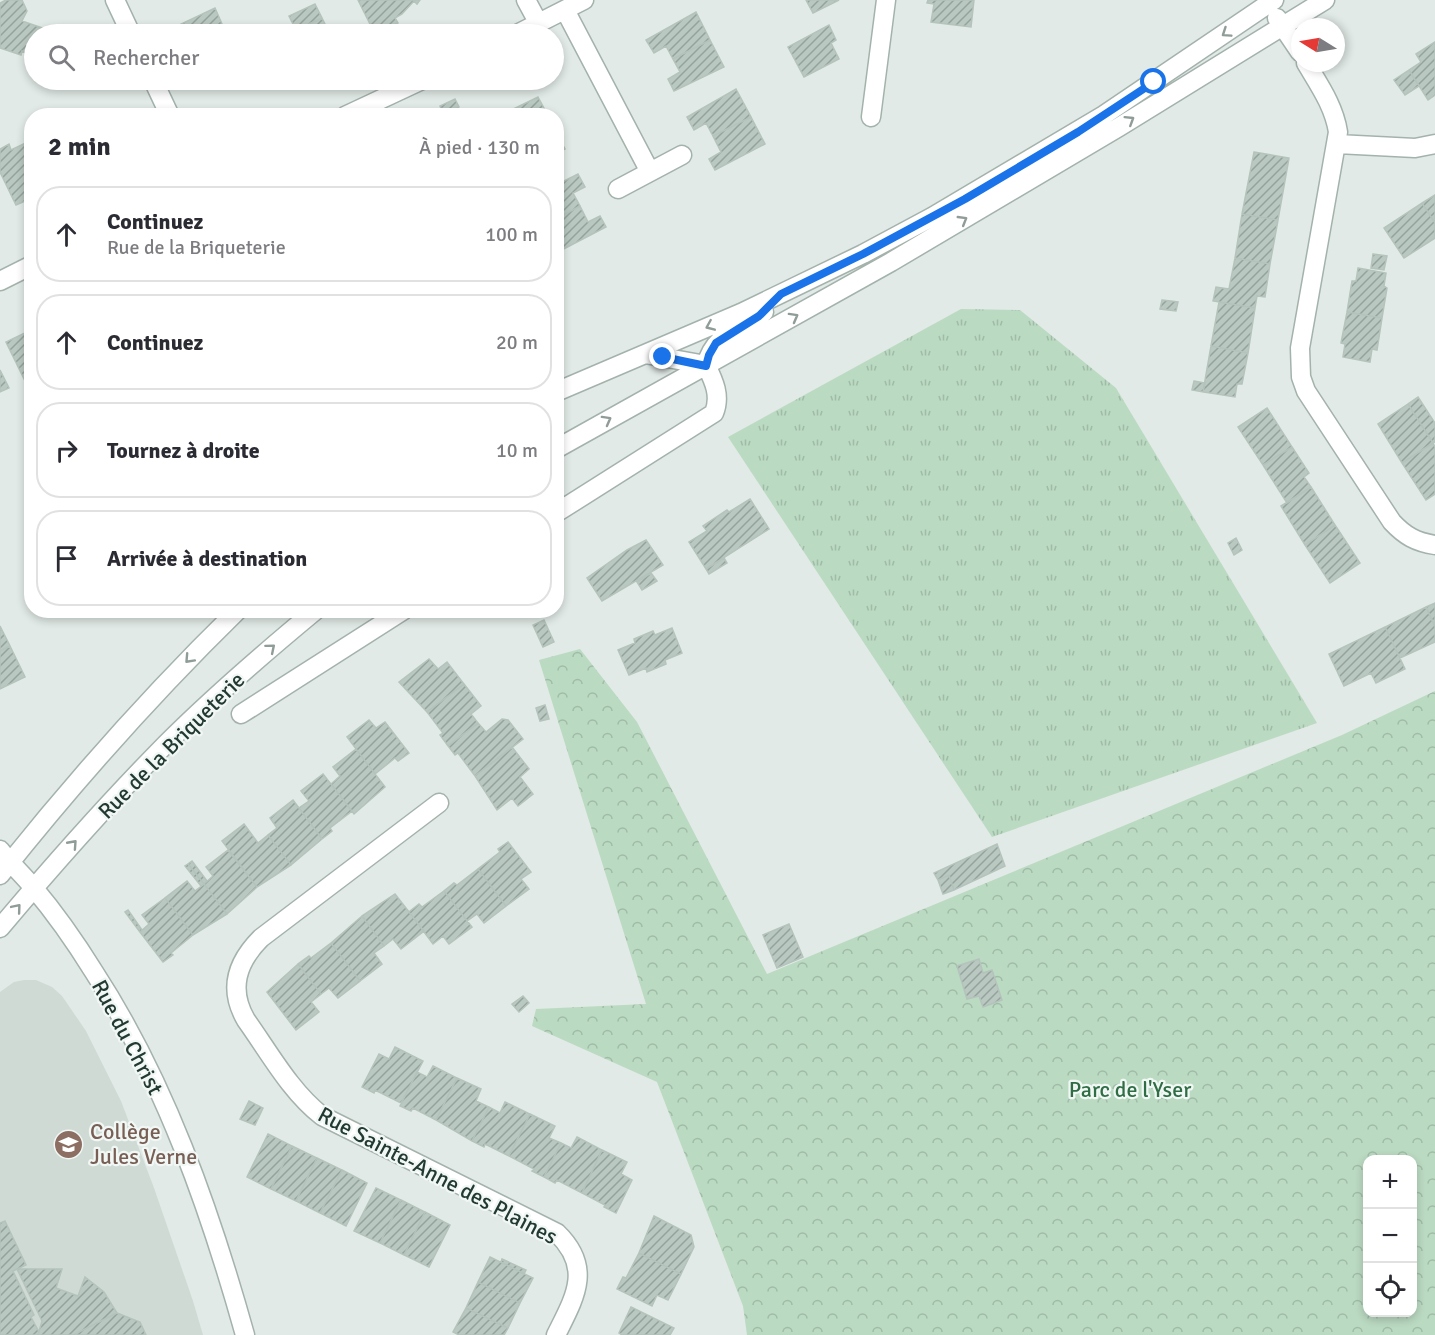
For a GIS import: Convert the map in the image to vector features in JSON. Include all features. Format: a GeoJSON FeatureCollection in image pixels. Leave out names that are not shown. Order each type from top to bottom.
{"type":"FeatureCollection","features":[{"type":"Feature","properties":{"kind":"street"},"geometry":{"type":"LineString","coordinates":[[115,0],[126,24]]}},
{"type":"Feature","properties":{"kind":"street"},"geometry":{"type":"LineString","coordinates":[[526,0],[539,24],[582,0]]}},
{"type":"Feature","properties":{"kind":"street"},"geometry":{"type":"LineString","coordinates":[[872,117],[886,0]]}},
{"type":"Feature","properties":{"kind":"street"},"geometry":{"type":"LineString","coordinates":[[564,446],[891,262],[1109,133],[1324,0]]}},
{"type":"Feature","properties":{"kind":"street"},"geometry":{"type":"LineString","coordinates":[[564,389],[741,313],[932,218],[1135,95],[1271,2],[1291,38]]}},
{"type":"Feature","properties":{"kind":"street"},"geometry":{"type":"LineString","coordinates":[[565,10],[650,172]]}},
{"type":"Feature","properties":{"kind":"street"},"geometry":{"type":"LineString","coordinates":[[1311,72],[1336,119],[1338,132],[1300,348],[1301,377],[1306,391],[1392,522],[1404,535],[1435,545]]}},
{"type":"Feature","properties":{"kind":"street"},"geometry":{"type":"LineString","coordinates":[[158,90],[166,108]]}},
{"type":"Feature","properties":{"kind":"street"},"geometry":{"type":"LineString","coordinates":[[362,108],[401,90]]}},
{"type":"Feature","properties":{"kind":"street"},"geometry":{"type":"LineString","coordinates":[[1337,144],[1414,148],[1435,144]]}},
{"type":"Feature","properties":{"kind":"street"},"geometry":{"type":"LineString","coordinates":[[618,189],[682,155]]}},
{"type":"Feature","properties":{"kind":"street"},"geometry":{"type":"LineString","coordinates":[[0,281],[24,270]]}},
{"type":"Feature","properties":{"kind":"street"},"geometry":{"type":"LineString","coordinates":[[564,508],[714,412],[717,393],[715,382],[706,366],[709,355],[716,343],[759,316],[781,294]]}},
{"type":"Feature","properties":{"kind":"street"},"geometry":{"type":"LineString","coordinates":[[645,354],[706,366]]}},
{"type":"Feature","properties":{"kind":"street","name":"Rue de la Briqueterie"},"geometry":{"type":"LineString","coordinates":[[3,862],[230,618]]}},
{"type":"Feature","properties":{"kind":"street","name":"Rue de la Briqueterie"},"geometry":{"type":"LineString","coordinates":[[0,928],[108,805],[167,743],[260,657],[306,618]]}},
{"type":"Feature","properties":{"kind":"street","name":"Rue de la Briqueterie"},"geometry":{"type":"LineString","coordinates":[[241,714],[391,618]]}},
{"type":"Feature","properties":{"kind":"street","name":"Rue Sainte-Anne des Plaines"},"geometry":{"type":"LineString","coordinates":[[440,803],[261,938],[250,949],[236,979],[239,1008],[297,1092],[322,1116],[557,1233],[569,1245],[575,1256],[578,1272],[577,1286],[573,1301],[556,1335]]}},
{"type":"Feature","properties":{"kind":"street","name":"Rue du Christ"},"geometry":{"type":"LineString","coordinates":[[3,862],[34,888],[93,970],[157,1089],[201,1201],[245,1335]]}},
{"type":"Feature","properties":{"kind":"shaded area","name":"Collège Jules Verne"},"geometry":{"type":"Polygon","coordinates":[[[36,980],[52,987],[62,996],[86,1031],[121,1101],[154,1188],[203,1335],[0,1335],[0,992],[14,982],[36,980]]]}},
{"type":"Feature","properties":{"kind":"green space"},"geometry":{"type":"Polygon","coordinates":[[[961,309],[1020,310],[1116,388],[1317,723],[992,837],[728,437],[961,309]]]}},
{"type":"Feature","properties":{"kind":"green space","name":"Parc de l'Yser"},"geometry":{"type":"Polygon","coordinates":[[[580,649],[637,722],[767,974],[1342,735],[1435,691],[1435,1335],[747,1335],[743,1306],[657,1082],[532,1026],[536,1009],[646,1004],[539,660],[580,649]]]}},
{"type":"Feature","properties":{"kind":"building"},"geometry":{"type":"Polygon","coordinates":[[[6,0],[22,0],[27,11],[22,21],[31,24],[24,24],[24,52],[22,51],[21,55],[0,48],[0,3],[6,0]]]}},
{"type":"Feature","properties":{"kind":"building"},"geometry":{"type":"Polygon","coordinates":[[[358,0],[420,0],[417,4],[414,1],[395,18],[398,23],[370,24],[358,0]]]}},
{"type":"Feature","properties":{"kind":"building"},"geometry":{"type":"Polygon","coordinates":[[[806,0],[839,0],[813,13],[806,0]]]}},
{"type":"Feature","properties":{"kind":"building"},"geometry":{"type":"Polygon","coordinates":[[[928,0],[974,0],[971,27],[931,22],[934,4],[927,3],[928,0]]]}},
{"type":"Feature","properties":{"kind":"building"},"geometry":{"type":"Polygon","coordinates":[[[315,4],[322,18],[309,24],[293,24],[289,16],[315,4]]]}},
{"type":"Feature","properties":{"kind":"building"},"geometry":{"type":"Polygon","coordinates":[[[215,8],[222,24],[181,24],[215,8]]]}},
{"type":"Feature","properties":{"kind":"building"},"geometry":{"type":"Polygon","coordinates":[[[696,12],[710,40],[673,59],[666,46],[654,53],[646,40],[696,12]]]}},
{"type":"Feature","properties":{"kind":"building"},"geometry":{"type":"Polygon","coordinates":[[[322,18],[325,24],[309,24],[322,18]]]}},
{"type":"Feature","properties":{"kind":"building"},"geometry":{"type":"Polygon","coordinates":[[[829,25],[836,40],[831,43],[839,59],[804,77],[788,47],[829,25]]]}},
{"type":"Feature","properties":{"kind":"building"},"geometry":{"type":"Polygon","coordinates":[[[710,40],[724,67],[674,91],[668,79],[680,72],[673,59],[710,40]]]}},
{"type":"Feature","properties":{"kind":"building"},"geometry":{"type":"Polygon","coordinates":[[[1435,42],[1435,95],[1428,100],[1409,70],[1421,62],[1416,54],[1435,42]]]}},
{"type":"Feature","properties":{"kind":"building"},"geometry":{"type":"Polygon","coordinates":[[[1409,70],[1419,86],[1405,95],[1394,80],[1409,70]]]}},
{"type":"Feature","properties":{"kind":"building"},"geometry":{"type":"Polygon","coordinates":[[[736,89],[751,117],[713,136],[706,123],[694,130],[687,117],[736,89]]]}},
{"type":"Feature","properties":{"kind":"building"},"geometry":{"type":"Polygon","coordinates":[[[538,97],[544,108],[515,108],[538,97]]]}},
{"type":"Feature","properties":{"kind":"building"},"geometry":{"type":"Polygon","coordinates":[[[455,99],[459,107],[441,108],[440,106],[455,99]]]}},
{"type":"Feature","properties":{"kind":"building"},"geometry":{"type":"Polygon","coordinates":[[[751,117],[765,144],[715,170],[709,159],[721,152],[713,136],[751,117]]]}},
{"type":"Feature","properties":{"kind":"building"},"geometry":{"type":"Polygon","coordinates":[[[9,144],[11,150],[24,144],[24,202],[16,205],[0,172],[0,149],[9,144]]]}},
{"type":"Feature","properties":{"kind":"building"},"geometry":{"type":"Polygon","coordinates":[[[1254,152],[1289,158],[1278,220],[1242,214],[1254,152]]]}},
{"type":"Feature","properties":{"kind":"building"},"geometry":{"type":"Polygon","coordinates":[[[578,174],[585,187],[573,193],[580,206],[564,215],[564,181],[578,174]]]}},
{"type":"Feature","properties":{"kind":"building"},"geometry":{"type":"Polygon","coordinates":[[[1435,195],[1435,223],[1422,203],[1435,195]]]}},
{"type":"Feature","properties":{"kind":"building"},"geometry":{"type":"Polygon","coordinates":[[[1422,203],[1435,223],[1435,238],[1404,258],[1384,228],[1422,203]]]}},
{"type":"Feature","properties":{"kind":"building"},"geometry":{"type":"Polygon","coordinates":[[[580,206],[588,222],[600,216],[606,227],[564,249],[564,215],[580,206]]]}},
{"type":"Feature","properties":{"kind":"building"},"geometry":{"type":"Polygon","coordinates":[[[1242,214],[1278,220],[1270,264],[1235,258],[1242,214]]]}},
{"type":"Feature","properties":{"kind":"building"},"geometry":{"type":"Polygon","coordinates":[[[1373,254],[1387,256],[1384,270],[1371,268],[1373,254]]]}},
{"type":"Feature","properties":{"kind":"building"},"geometry":{"type":"Polygon","coordinates":[[[1235,258],[1270,264],[1265,297],[1257,296],[1255,308],[1213,301],[1216,287],[1229,289],[1235,258]]]}},
{"type":"Feature","properties":{"kind":"building"},"geometry":{"type":"Polygon","coordinates":[[[1358,268],[1386,273],[1384,286],[1387,288],[1382,318],[1347,312],[1352,281],[1356,281],[1358,268]]]}},
{"type":"Feature","properties":{"kind":"building"},"geometry":{"type":"Polygon","coordinates":[[[1162,300],[1178,302],[1176,311],[1160,309],[1162,300]]]}},
{"type":"Feature","properties":{"kind":"building"},"geometry":{"type":"Polygon","coordinates":[[[1219,302],[1255,308],[1248,353],[1211,346],[1219,302]]]}},
{"type":"Feature","properties":{"kind":"building"},"geometry":{"type":"Polygon","coordinates":[[[1347,312],[1382,318],[1377,350],[1372,349],[1370,362],[1343,357],[1345,344],[1341,343],[1347,312]]]}},
{"type":"Feature","properties":{"kind":"building"},"geometry":{"type":"Polygon","coordinates":[[[24,333],[24,379],[6,342],[24,333]]]}},
{"type":"Feature","properties":{"kind":"building"},"geometry":{"type":"Polygon","coordinates":[[[1211,346],[1248,353],[1242,384],[1237,384],[1235,397],[1203,392],[1211,346]]]}},
{"type":"Feature","properties":{"kind":"building"},"geometry":{"type":"Polygon","coordinates":[[[0,370],[9,388],[0,392],[0,370]]]}},
{"type":"Feature","properties":{"kind":"building"},"geometry":{"type":"Polygon","coordinates":[[[1194,381],[1205,383],[1203,392],[1192,390],[1194,381]]]}},
{"type":"Feature","properties":{"kind":"building"},"geometry":{"type":"Polygon","coordinates":[[[1418,397],[1435,423],[1435,442],[1433,443],[1408,404],[1418,397]]]}},
{"type":"Feature","properties":{"kind":"building"},"geometry":{"type":"Polygon","coordinates":[[[1408,404],[1433,443],[1402,463],[1378,424],[1408,404]]]}},
{"type":"Feature","properties":{"kind":"building"},"geometry":{"type":"Polygon","coordinates":[[[1267,408],[1292,447],[1263,465],[1238,427],[1267,408]]]}},
{"type":"Feature","properties":{"kind":"building"},"geometry":{"type":"Polygon","coordinates":[[[1433,443],[1435,447],[1435,494],[1426,500],[1402,463],[1433,443]]]}},
{"type":"Feature","properties":{"kind":"building"},"geometry":{"type":"Polygon","coordinates":[[[1292,447],[1309,473],[1304,477],[1311,487],[1287,503],[1263,465],[1292,447]]]}},
{"type":"Feature","properties":{"kind":"building"},"geometry":{"type":"Polygon","coordinates":[[[1311,487],[1335,525],[1305,545],[1281,506],[1311,487]]]}},
{"type":"Feature","properties":{"kind":"building"},"geometry":{"type":"Polygon","coordinates":[[[750,499],[769,529],[706,569],[689,542],[707,531],[703,526],[727,510],[729,512],[750,499]]]}},
{"type":"Feature","properties":{"kind":"building"},"geometry":{"type":"Polygon","coordinates":[[[1335,525],[1360,563],[1330,583],[1305,545],[1335,525]]]}},
{"type":"Feature","properties":{"kind":"building"},"geometry":{"type":"Polygon","coordinates":[[[1236,538],[1242,550],[1234,555],[1228,543],[1236,538]]]}},
{"type":"Feature","properties":{"kind":"building"},"geometry":{"type":"Polygon","coordinates":[[[646,540],[663,565],[602,601],[587,578],[627,550],[646,540]]]}},
{"type":"Feature","properties":{"kind":"building"},"geometry":{"type":"Polygon","coordinates":[[[724,558],[727,563],[709,574],[706,569],[724,558]]]}},
{"type":"Feature","properties":{"kind":"building"},"geometry":{"type":"Polygon","coordinates":[[[651,573],[657,581],[642,590],[637,582],[651,573]]]}},
{"type":"Feature","properties":{"kind":"building"},"geometry":{"type":"Polygon","coordinates":[[[1435,603],[1435,624],[1434,625],[1426,607],[1435,603]]]}},
{"type":"Feature","properties":{"kind":"building"},"geometry":{"type":"Polygon","coordinates":[[[1426,607],[1435,626],[1435,642],[1400,658],[1385,627],[1426,607]]]}},
{"type":"Feature","properties":{"kind":"building"},"geometry":{"type":"Polygon","coordinates":[[[544,620],[554,642],[543,647],[533,625],[544,620]]]}},
{"type":"Feature","properties":{"kind":"building"},"geometry":{"type":"Polygon","coordinates":[[[0,626],[10,646],[0,651],[0,626]]]}},
{"type":"Feature","properties":{"kind":"building"},"geometry":{"type":"Polygon","coordinates":[[[1385,627],[1405,669],[1376,683],[1371,673],[1344,686],[1329,654],[1385,627]]]}},
{"type":"Feature","properties":{"kind":"building"},"geometry":{"type":"Polygon","coordinates":[[[672,628],[682,653],[665,660],[666,664],[647,672],[646,668],[629,675],[618,650],[635,643],[634,639],[653,631],[655,635],[672,628]]]}},
{"type":"Feature","properties":{"kind":"building"},"geometry":{"type":"Polygon","coordinates":[[[10,646],[25,677],[0,689],[0,651],[10,646]]]}},
{"type":"Feature","properties":{"kind":"building"},"geometry":{"type":"Polygon","coordinates":[[[429,659],[438,669],[447,662],[464,684],[427,712],[399,682],[429,659]]]}},
{"type":"Feature","properties":{"kind":"building"},"geometry":{"type":"Polygon","coordinates":[[[464,684],[481,706],[471,714],[478,723],[448,746],[440,735],[443,733],[427,712],[464,684]]]}},
{"type":"Feature","properties":{"kind":"building"},"geometry":{"type":"Polygon","coordinates":[[[545,705],[549,719],[540,721],[536,708],[545,705]]]}},
{"type":"Feature","properties":{"kind":"building"},"geometry":{"type":"Polygon","coordinates":[[[502,719],[508,720],[523,739],[475,776],[458,753],[455,755],[448,746],[478,723],[486,732],[502,719]]]}},
{"type":"Feature","properties":{"kind":"building"},"geometry":{"type":"Polygon","coordinates":[[[369,720],[376,728],[385,722],[409,753],[398,761],[395,758],[375,774],[347,737],[369,720]]]}},
{"type":"Feature","properties":{"kind":"building"},"geometry":{"type":"Polygon","coordinates":[[[512,747],[529,769],[520,777],[533,794],[518,806],[512,798],[497,810],[475,776],[512,747]]]}},
{"type":"Feature","properties":{"kind":"building"},"geometry":{"type":"Polygon","coordinates":[[[356,749],[385,787],[354,814],[331,784],[340,776],[333,767],[356,749]]]}},
{"type":"Feature","properties":{"kind":"building"},"geometry":{"type":"Polygon","coordinates":[[[323,774],[352,811],[330,828],[332,831],[322,839],[299,808],[309,801],[301,791],[323,774]]]}},
{"type":"Feature","properties":{"kind":"building"},"geometry":{"type":"Polygon","coordinates":[[[293,800],[322,839],[291,865],[268,835],[277,828],[270,818],[293,800]]]}},
{"type":"Feature","properties":{"kind":"building"},"geometry":{"type":"Polygon","coordinates":[[[244,824],[258,843],[268,835],[291,865],[257,887],[222,841],[244,824]]]}},
{"type":"Feature","properties":{"kind":"building"},"geometry":{"type":"Polygon","coordinates":[[[508,842],[531,872],[521,879],[529,889],[506,906],[478,869],[500,852],[498,849],[508,842]]]}},
{"type":"Feature","properties":{"kind":"building"},"geometry":{"type":"Polygon","coordinates":[[[997,844],[1005,866],[954,890],[949,875],[938,880],[934,873],[997,844]]]}},
{"type":"Feature","properties":{"kind":"building"},"geometry":{"type":"Polygon","coordinates":[[[228,850],[257,887],[227,914],[204,884],[213,876],[206,867],[228,850]]]}},
{"type":"Feature","properties":{"kind":"building"},"geometry":{"type":"Polygon","coordinates":[[[192,861],[207,881],[204,884],[188,864],[192,861]]]}},
{"type":"Feature","properties":{"kind":"building"},"geometry":{"type":"Polygon","coordinates":[[[188,864],[204,884],[201,886],[185,866],[188,864]]]}},
{"type":"Feature","properties":{"kind":"building"},"geometry":{"type":"Polygon","coordinates":[[[478,869],[506,906],[484,923],[477,914],[467,921],[444,891],[454,883],[457,885],[478,869]]]}},
{"type":"Feature","properties":{"kind":"building"},"geometry":{"type":"Polygon","coordinates":[[[949,875],[954,890],[943,894],[938,880],[949,875]]]}},
{"type":"Feature","properties":{"kind":"building"},"geometry":{"type":"Polygon","coordinates":[[[187,881],[195,891],[204,884],[227,914],[193,935],[165,898],[187,881]]]}},
{"type":"Feature","properties":{"kind":"building"},"geometry":{"type":"Polygon","coordinates":[[[444,891],[472,927],[449,944],[443,936],[433,944],[409,912],[419,904],[422,907],[444,891]]]}},
{"type":"Feature","properties":{"kind":"building"},"geometry":{"type":"Polygon","coordinates":[[[395,894],[424,931],[401,949],[393,939],[384,946],[362,916],[395,894]]]}},
{"type":"Feature","properties":{"kind":"building"},"geometry":{"type":"Polygon","coordinates":[[[165,898],[193,935],[163,962],[140,932],[149,924],[142,915],[165,898]]]}},
{"type":"Feature","properties":{"kind":"building"},"geometry":{"type":"Polygon","coordinates":[[[128,910],[142,930],[140,932],[125,912],[128,910]]]}},
{"type":"Feature","properties":{"kind":"building"},"geometry":{"type":"Polygon","coordinates":[[[362,916],[384,946],[374,953],[382,964],[360,981],[331,943],[362,916]]]}},
{"type":"Feature","properties":{"kind":"building"},"geometry":{"type":"Polygon","coordinates":[[[789,924],[803,957],[777,968],[763,935],[789,924]]]}},
{"type":"Feature","properties":{"kind":"building"},"geometry":{"type":"Polygon","coordinates":[[[331,943],[360,981],[338,998],[329,988],[321,994],[298,964],[309,956],[311,958],[331,943]]]}},
{"type":"Feature","properties":{"kind":"building"},"geometry":{"type":"Polygon","coordinates":[[[979,959],[983,973],[992,970],[1002,1000],[983,1007],[979,996],[967,999],[957,966],[979,959]]]}},
{"type":"Feature","properties":{"kind":"building"},"geometry":{"type":"Polygon","coordinates":[[[298,964],[321,994],[311,1002],[319,1012],[296,1030],[267,992],[298,964]]]}},
{"type":"Feature","properties":{"kind":"building"},"geometry":{"type":"Polygon","coordinates":[[[523,996],[529,1003],[519,1012],[512,1004],[523,996]]]}},
{"type":"Feature","properties":{"kind":"building"},"geometry":{"type":"Polygon","coordinates":[[[395,1047],[423,1061],[401,1103],[375,1090],[374,1093],[362,1087],[379,1054],[389,1059],[395,1047]]]}},
{"type":"Feature","properties":{"kind":"building"},"geometry":{"type":"Polygon","coordinates":[[[433,1066],[457,1078],[436,1120],[413,1108],[411,1111],[400,1106],[417,1072],[427,1077],[433,1066]]]}},
{"type":"Feature","properties":{"kind":"building"},"geometry":{"type":"Polygon","coordinates":[[[457,1078],[481,1089],[476,1101],[489,1107],[472,1141],[436,1120],[457,1078]]]}},
{"type":"Feature","properties":{"kind":"building"},"geometry":{"type":"Polygon","coordinates":[[[249,1101],[263,1108],[255,1125],[240,1119],[249,1101]]]}},
{"type":"Feature","properties":{"kind":"building"},"geometry":{"type":"Polygon","coordinates":[[[505,1102],[530,1114],[509,1156],[485,1144],[484,1147],[472,1141],[489,1107],[500,1113],[505,1102]]]}},
{"type":"Feature","properties":{"kind":"building"},"geometry":{"type":"Polygon","coordinates":[[[530,1114],[555,1126],[549,1138],[561,1143],[544,1177],[509,1156],[530,1114]]]}},
{"type":"Feature","properties":{"kind":"building"},"geometry":{"type":"Polygon","coordinates":[[[268,1134],[292,1146],[271,1189],[247,1177],[268,1134]]]}},
{"type":"Feature","properties":{"kind":"building"},"geometry":{"type":"Polygon","coordinates":[[[577,1137],[602,1150],[582,1193],[557,1180],[555,1183],[544,1177],[561,1143],[571,1148],[577,1137]]]}},
{"type":"Feature","properties":{"kind":"building"},"geometry":{"type":"Polygon","coordinates":[[[292,1146],[317,1158],[296,1201],[271,1189],[292,1146]]]}},
{"type":"Feature","properties":{"kind":"building"},"geometry":{"type":"Polygon","coordinates":[[[602,1150],[627,1162],[621,1174],[632,1180],[616,1213],[582,1193],[602,1150]]]}},
{"type":"Feature","properties":{"kind":"building"},"geometry":{"type":"Polygon","coordinates":[[[317,1158],[342,1170],[320,1213],[296,1201],[317,1158]]]}},
{"type":"Feature","properties":{"kind":"building"},"geometry":{"type":"Polygon","coordinates":[[[342,1170],[367,1183],[346,1226],[320,1213],[342,1170]]]}},
{"type":"Feature","properties":{"kind":"building"},"geometry":{"type":"Polygon","coordinates":[[[376,1188],[401,1200],[380,1243],[354,1231],[376,1188]]]}},
{"type":"Feature","properties":{"kind":"building"},"geometry":{"type":"Polygon","coordinates":[[[401,1200],[425,1212],[404,1255],[380,1243],[401,1200]]]}},
{"type":"Feature","properties":{"kind":"building"},"geometry":{"type":"Polygon","coordinates":[[[425,1212],[450,1225],[429,1267],[404,1255],[425,1212]]]}},
{"type":"Feature","properties":{"kind":"building"},"geometry":{"type":"Polygon","coordinates":[[[654,1216],[691,1235],[694,1247],[681,1274],[639,1253],[654,1216]]]}},
{"type":"Feature","properties":{"kind":"building"},"geometry":{"type":"Polygon","coordinates":[[[5,1221],[26,1265],[13,1271],[34,1315],[31,1317],[39,1332],[38,1335],[0,1335],[0,1223],[5,1221]]]}},
{"type":"Feature","properties":{"kind":"building"},"geometry":{"type":"Polygon","coordinates":[[[639,1253],[681,1274],[668,1300],[657,1295],[652,1306],[617,1289],[623,1277],[626,1278],[639,1253]]]}},
{"type":"Feature","properties":{"kind":"building"},"geometry":{"type":"Polygon","coordinates":[[[490,1257],[533,1278],[520,1303],[478,1282],[490,1257]]]}},
{"type":"Feature","properties":{"kind":"building"},"geometry":{"type":"Polygon","coordinates":[[[502,1259],[526,1270],[524,1274],[501,1262],[502,1259]]]}},
{"type":"Feature","properties":{"kind":"building"},"geometry":{"type":"Polygon","coordinates":[[[17,1269],[62,1269],[56,1288],[78,1296],[85,1277],[104,1292],[117,1313],[73,1335],[38,1335],[42,1321],[17,1269]]]}},
{"type":"Feature","properties":{"kind":"building"},"geometry":{"type":"Polygon","coordinates":[[[478,1282],[520,1303],[508,1328],[466,1308],[478,1282]]]}},
{"type":"Feature","properties":{"kind":"building"},"geometry":{"type":"Polygon","coordinates":[[[631,1307],[674,1328],[670,1335],[622,1335],[619,1333],[631,1307]]]}},
{"type":"Feature","properties":{"kind":"building"},"geometry":{"type":"Polygon","coordinates":[[[466,1308],[508,1328],[504,1335],[459,1335],[453,1332],[466,1308]]]}},
{"type":"Feature","properties":{"kind":"building"},"geometry":{"type":"Polygon","coordinates":[[[117,1313],[140,1322],[146,1335],[73,1335],[117,1313]]]}},
{"type":"Feature","properties":{"kind":"place","name":"Collège Jules Verne"},"geometry":{"type":"Point","coordinates":[69,1144]}},
{"type":"Feature","properties":{"kind":"route"},"geometry":{"type":"LineString","coordinates":[[663,357],[706,366],[716,343],[752,322],[781,294],[932,218],[1078,132],[1154,82]]}}]}
